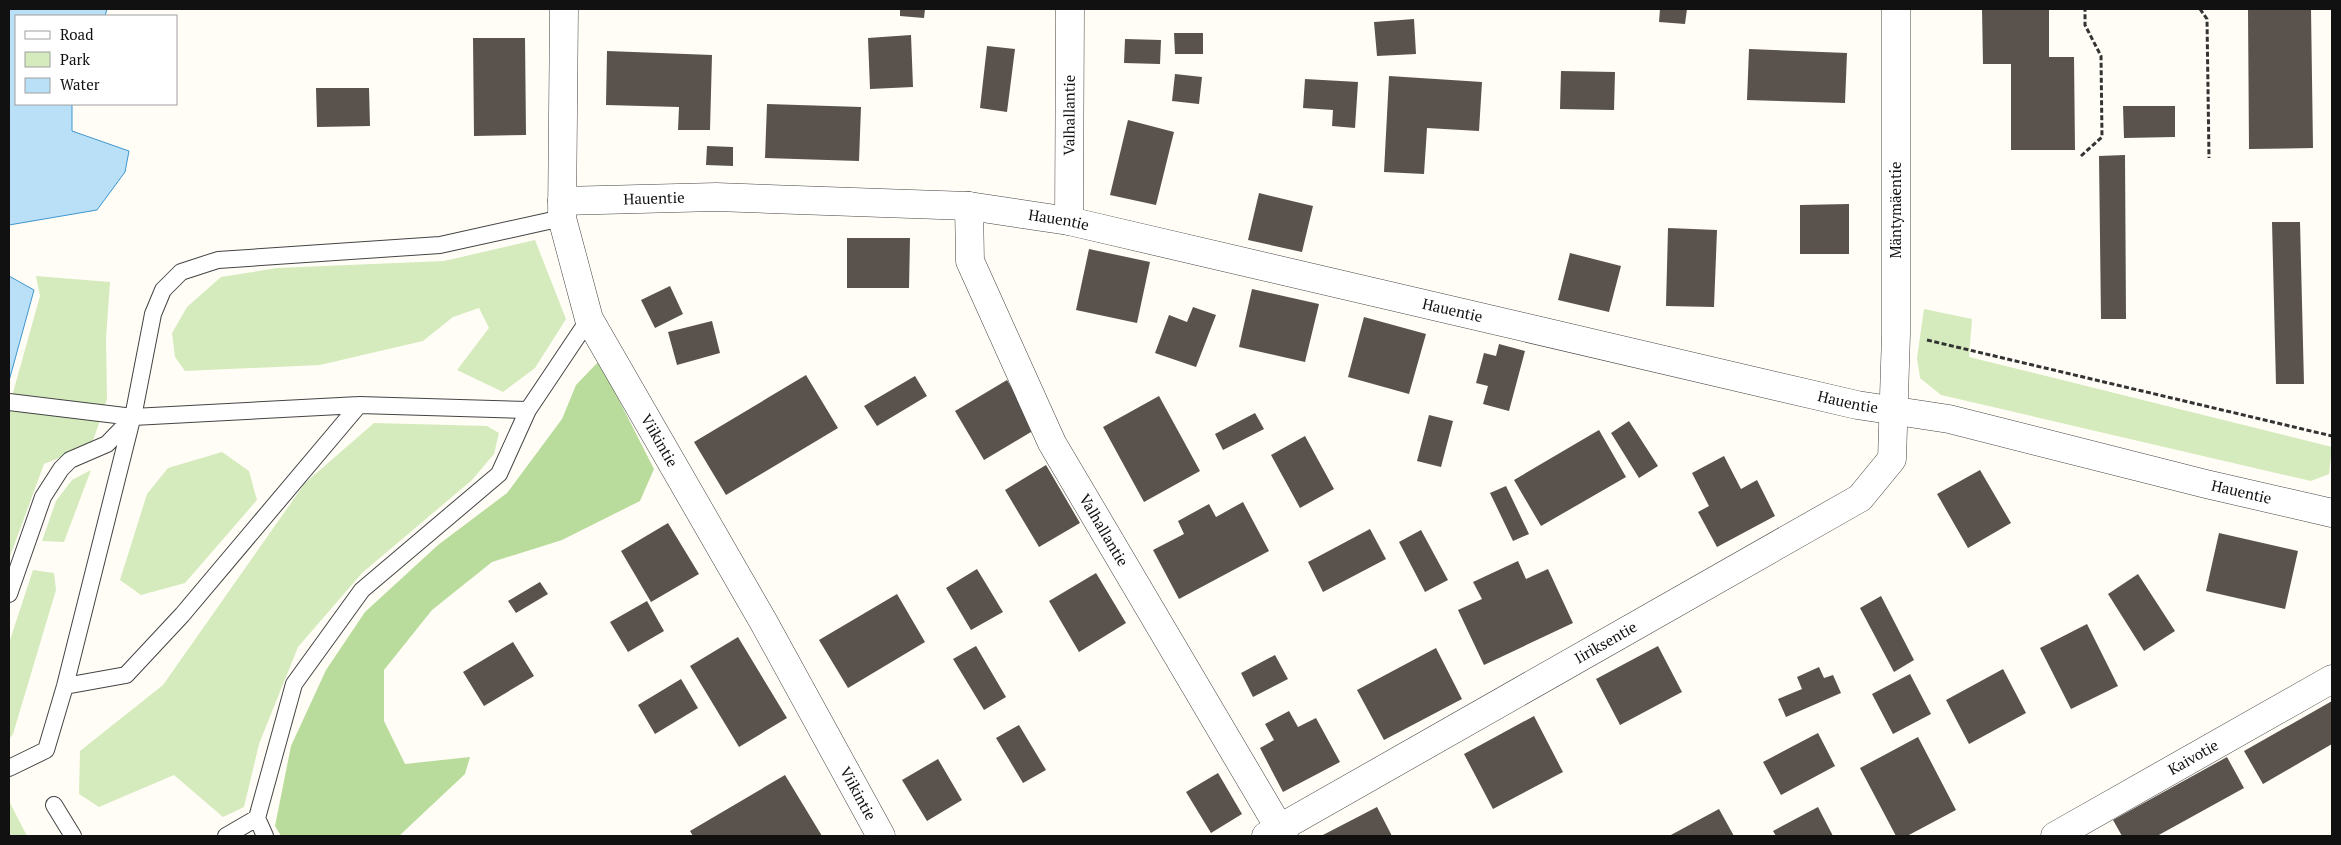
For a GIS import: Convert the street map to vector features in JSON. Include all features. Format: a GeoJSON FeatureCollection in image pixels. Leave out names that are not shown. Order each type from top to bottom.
{"type":"FeatureCollection","features":[{"type":"Feature","properties":{"kind":"street","name":"Viikintie"},"geometry":{"type":"LineString","coordinates":[[564,9],[562,210],[589,318],[763,621],[881,836]]}},
{"type":"Feature","properties":{"kind":"street","name":"Valhallantie"},"geometry":{"type":"LineString","coordinates":[[1069,221],[1070,9]]}},
{"type":"Feature","properties":{"kind":"street","name":"Mäntymäentie"},"geometry":{"type":"LineString","coordinates":[[1895,411],[1896,9]]}},
{"type":"Feature","properties":{"kind":"street","name":"Hauentie"},"geometry":{"type":"LineString","coordinates":[[562,210],[716,197],[968,206],[1069,221],[1847,403],[1949,419],[2206,484],[2332,513]]}},
{"type":"Feature","properties":{"kind":"street","name":"Valhallantie"},"geometry":{"type":"LineString","coordinates":[[968,206],[970,261],[1052,443],[1277,834]]}},
{"type":"Feature","properties":{"kind":"street","name":"Iiriksentie"},"geometry":{"type":"LineString","coordinates":[[1277,834],[1860,498],[1892,459],[1895,411]]}},
{"type":"Feature","properties":{"kind":"street","name":"Kaivotie"},"geometry":{"type":"LineString","coordinates":[[2055,836],[2332,679]]}},
{"type":"Feature","properties":{"kind":"lane"},"geometry":{"type":"LineString","coordinates":[[9,768],[46,750],[133,417],[153,314],[163,290],[181,272],[218,260],[440,245],[562,210]]}},
{"type":"Feature","properties":{"kind":"lane"},"geometry":{"type":"LineString","coordinates":[[264,836],[257,818],[294,684],[362,590],[499,474],[528,410],[589,318]]}},
{"type":"Feature","properties":{"kind":"lane"},"geometry":{"type":"LineString","coordinates":[[9,402],[133,417],[359,405],[528,410]]}},
{"type":"Feature","properties":{"kind":"lane"},"geometry":{"type":"LineString","coordinates":[[64,686],[126,675],[182,616],[359,405]]}},
{"type":"Feature","properties":{"kind":"lane"},"geometry":{"type":"LineString","coordinates":[[9,594],[43,497],[61,469],[70,460],[107,444],[133,417]]}},
{"type":"Feature","properties":{"kind":"lane"},"geometry":{"type":"LineString","coordinates":[[54,805],[73,836]]}},
{"type":"Feature","properties":{"kind":"lane"},"geometry":{"type":"LineString","coordinates":[[226,836],[257,818]]}},
{"type":"Feature","properties":{"kind":"path"},"geometry":{"type":"LineString","coordinates":[[2081,156],[2102,137],[2101,56],[2085,25],[2085,9]]}},
{"type":"Feature","properties":{"kind":"path"},"geometry":{"type":"LineString","coordinates":[[2200,9],[2207,19],[2209,158]]}},
{"type":"Feature","properties":{"kind":"path"},"geometry":{"type":"LineString","coordinates":[[1896,334],[2332,436]]}},
{"type":"Feature","properties":{"kind":"green space"},"geometry":{"type":"Polygon","coordinates":[[[535,240],[566,319],[535,368],[503,392],[457,370],[489,328],[479,308],[453,317],[423,341],[320,365],[185,371],[175,357],[172,333],[187,307],[221,277],[277,268],[444,261],[535,240]]]}},
{"type":"Feature","properties":{"kind":"green space"},"geometry":{"type":"Polygon","coordinates":[[[36,276],[110,282],[106,338],[107,399],[92,444],[44,464],[9,559],[9,407],[40,296],[36,276]]]}},
{"type":"Feature","properties":{"kind":"green space"},"geometry":{"type":"Polygon","coordinates":[[[1924,309],[1972,319],[1969,357],[2332,447],[2329,474],[2311,481],[1941,395],[1920,378],[1917,358],[1924,309]]]}},
{"type":"Feature","properties":{"kind":"green space"},"geometry":{"type":"Polygon","coordinates":[[[599,361],[654,469],[640,501],[562,540],[492,562],[432,610],[384,670],[384,721],[405,764],[470,757],[465,774],[399,836],[281,836],[275,826],[291,746],[326,670],[365,612],[438,545],[507,493],[562,419],[576,385],[599,361]]]}},
{"type":"Feature","properties":{"kind":"green space"},"geometry":{"type":"Polygon","coordinates":[[[374,423],[487,426],[499,433],[494,454],[472,480],[362,573],[298,647],[259,744],[244,807],[223,817],[174,775],[99,807],[79,794],[80,751],[163,685],[305,483],[374,423]]]}},
{"type":"Feature","properties":{"kind":"green space"},"geometry":{"type":"Polygon","coordinates":[[[222,452],[249,471],[257,500],[185,583],[141,595],[120,580],[147,494],[168,468],[222,452]]]}},
{"type":"Feature","properties":{"kind":"green space"},"geometry":{"type":"Polygon","coordinates":[[[91,470],[64,542],[42,541],[56,501],[72,480],[91,470]]]}},
{"type":"Feature","properties":{"kind":"green space"},"geometry":{"type":"Polygon","coordinates":[[[33,570],[54,573],[56,590],[13,734],[9,739],[9,643],[33,570]]]}},
{"type":"Feature","properties":{"kind":"green space"},"geometry":{"type":"Polygon","coordinates":[[[9,801],[27,836],[9,836],[9,801]]]}},
{"type":"Feature","properties":{"kind":"water"},"geometry":{"type":"Polygon","coordinates":[[[9,9],[107,9],[105,15],[15,15],[15,105],[72,105],[72,131],[129,151],[125,172],[97,210],[9,225],[9,9]]]}},
{"type":"Feature","properties":{"kind":"water"},"geometry":{"type":"Polygon","coordinates":[[[9,276],[34,290],[9,381],[9,276]]]}},
{"type":"Feature","properties":{"kind":"building"},"geometry":{"type":"Polygon","coordinates":[[[900,9],[925,9],[924,18],[900,16],[900,9]]]}},
{"type":"Feature","properties":{"kind":"building"},"geometry":{"type":"Polygon","coordinates":[[[1660,9],[1687,9],[1685,24],[1659,22],[1660,9]]]}},
{"type":"Feature","properties":{"kind":"building"},"geometry":{"type":"Polygon","coordinates":[[[1982,9],[2049,9],[2049,57],[2074,57],[2075,150],[2011,150],[2011,64],[1983,64],[1982,9]]]}},
{"type":"Feature","properties":{"kind":"building"},"geometry":{"type":"Polygon","coordinates":[[[2248,9],[2311,9],[2313,148],[2249,149],[2248,9]]]}},
{"type":"Feature","properties":{"kind":"building"},"geometry":{"type":"Polygon","coordinates":[[[1414,19],[1416,54],[1377,56],[1374,22],[1414,19]]]}},
{"type":"Feature","properties":{"kind":"building"},"geometry":{"type":"Polygon","coordinates":[[[1174,33],[1203,33],[1203,54],[1175,54],[1174,33]]]}},
{"type":"Feature","properties":{"kind":"building"},"geometry":{"type":"Polygon","coordinates":[[[911,35],[913,87],[870,89],[868,38],[911,35]]]}},
{"type":"Feature","properties":{"kind":"building"},"geometry":{"type":"Polygon","coordinates":[[[473,38],[525,38],[526,135],[474,136],[473,38]]]}},
{"type":"Feature","properties":{"kind":"building"},"geometry":{"type":"Polygon","coordinates":[[[1125,39],[1161,40],[1160,64],[1124,63],[1125,39]]]}},
{"type":"Feature","properties":{"kind":"building"},"geometry":{"type":"Polygon","coordinates":[[[987,46],[1015,49],[1007,112],[980,108],[987,46]]]}},
{"type":"Feature","properties":{"kind":"building"},"geometry":{"type":"Polygon","coordinates":[[[1749,49],[1847,53],[1845,103],[1747,100],[1749,49]]]}},
{"type":"Feature","properties":{"kind":"building"},"geometry":{"type":"Polygon","coordinates":[[[607,51],[712,55],[710,130],[678,130],[679,107],[606,105],[607,51]]]}},
{"type":"Feature","properties":{"kind":"building"},"geometry":{"type":"Polygon","coordinates":[[[1561,71],[1615,72],[1614,110],[1560,109],[1561,71]]]}},
{"type":"Feature","properties":{"kind":"building"},"geometry":{"type":"Polygon","coordinates":[[[1175,74],[1202,77],[1199,104],[1172,101],[1175,74]]]}},
{"type":"Feature","properties":{"kind":"building"},"geometry":{"type":"Polygon","coordinates":[[[1389,76],[1482,82],[1479,131],[1427,128],[1424,174],[1384,172],[1389,76]]]}},
{"type":"Feature","properties":{"kind":"building"},"geometry":{"type":"Polygon","coordinates":[[[1305,79],[1358,82],[1355,128],[1332,126],[1333,110],[1303,108],[1305,79]]]}},
{"type":"Feature","properties":{"kind":"building"},"geometry":{"type":"Polygon","coordinates":[[[316,88],[369,88],[370,126],[317,127],[316,88]]]}},
{"type":"Feature","properties":{"kind":"building"},"geometry":{"type":"Polygon","coordinates":[[[767,104],[861,107],[859,161],[765,158],[767,104]]]}},
{"type":"Feature","properties":{"kind":"building"},"geometry":{"type":"Polygon","coordinates":[[[2123,106],[2175,106],[2175,137],[2124,138],[2123,106]]]}},
{"type":"Feature","properties":{"kind":"building"},"geometry":{"type":"Polygon","coordinates":[[[1128,120],[1174,132],[1156,205],[1110,195],[1128,120]]]}},
{"type":"Feature","properties":{"kind":"building"},"geometry":{"type":"Polygon","coordinates":[[[707,146],[733,147],[733,166],[706,165],[707,146]]]}},
{"type":"Feature","properties":{"kind":"building"},"geometry":{"type":"Polygon","coordinates":[[[2125,155],[2126,319],[2101,319],[2099,156],[2125,155]]]}},
{"type":"Feature","properties":{"kind":"building"},"geometry":{"type":"Polygon","coordinates":[[[1259,193],[1313,206],[1302,252],[1248,240],[1259,193]]]}},
{"type":"Feature","properties":{"kind":"building"},"geometry":{"type":"Polygon","coordinates":[[[1849,204],[1849,254],[1800,254],[1800,205],[1849,204]]]}},
{"type":"Feature","properties":{"kind":"building"},"geometry":{"type":"Polygon","coordinates":[[[2272,222],[2300,222],[2304,384],[2276,384],[2272,222]]]}},
{"type":"Feature","properties":{"kind":"building"},"geometry":{"type":"Polygon","coordinates":[[[1668,228],[1717,230],[1714,307],[1666,306],[1668,228]]]}},
{"type":"Feature","properties":{"kind":"building"},"geometry":{"type":"Polygon","coordinates":[[[847,238],[910,238],[909,288],[847,288],[847,238]]]}},
{"type":"Feature","properties":{"kind":"building"},"geometry":{"type":"Polygon","coordinates":[[[1089,249],[1150,262],[1137,323],[1076,310],[1089,249]]]}},
{"type":"Feature","properties":{"kind":"building"},"geometry":{"type":"Polygon","coordinates":[[[1570,253],[1621,266],[1609,312],[1558,300],[1570,253]]]}},
{"type":"Feature","properties":{"kind":"building"},"geometry":{"type":"Polygon","coordinates":[[[670,286],[683,314],[655,328],[641,300],[670,286]]]}},
{"type":"Feature","properties":{"kind":"building"},"geometry":{"type":"Polygon","coordinates":[[[1252,289],[1319,304],[1305,362],[1239,347],[1252,289]]]}},
{"type":"Feature","properties":{"kind":"building"},"geometry":{"type":"Polygon","coordinates":[[[1193,307],[1216,315],[1196,367],[1155,353],[1169,315],[1187,322],[1193,307]]]}},
{"type":"Feature","properties":{"kind":"building"},"geometry":{"type":"Polygon","coordinates":[[[1364,317],[1426,334],[1409,394],[1348,377],[1364,317]]]}},
{"type":"Feature","properties":{"kind":"building"},"geometry":{"type":"Polygon","coordinates":[[[712,321],[720,353],[677,365],[668,332],[712,321]]]}},
{"type":"Feature","properties":{"kind":"building"},"geometry":{"type":"Polygon","coordinates":[[[1499,344],[1525,351],[1509,411],[1483,404],[1488,386],[1476,383],[1484,353],[1496,356],[1499,344]]]}},
{"type":"Feature","properties":{"kind":"building"},"geometry":{"type":"Polygon","coordinates":[[[806,375],[838,428],[726,495],[694,442],[806,375]]]}},
{"type":"Feature","properties":{"kind":"building"},"geometry":{"type":"Polygon","coordinates":[[[915,376],[927,396],[877,426],[864,406],[915,376]]]}},
{"type":"Feature","properties":{"kind":"building"},"geometry":{"type":"Polygon","coordinates":[[[1007,380],[1036,429],[984,460],[955,411],[1007,380]]]}},
{"type":"Feature","properties":{"kind":"building"},"geometry":{"type":"Polygon","coordinates":[[[1159,396],[1200,471],[1144,502],[1103,427],[1159,396]]]}},
{"type":"Feature","properties":{"kind":"building"},"geometry":{"type":"Polygon","coordinates":[[[1255,413],[1264,429],[1223,450],[1215,434],[1255,413]]]}},
{"type":"Feature","properties":{"kind":"building"},"geometry":{"type":"Polygon","coordinates":[[[1429,415],[1453,421],[1441,467],[1417,461],[1429,415]]]}},
{"type":"Feature","properties":{"kind":"building"},"geometry":{"type":"Polygon","coordinates":[[[1629,421],[1658,466],[1639,478],[1611,433],[1629,421]]]}},
{"type":"Feature","properties":{"kind":"building"},"geometry":{"type":"Polygon","coordinates":[[[1599,430],[1626,477],[1541,526],[1514,480],[1599,430]]]}},
{"type":"Feature","properties":{"kind":"building"},"geometry":{"type":"Polygon","coordinates":[[[1305,436],[1334,489],[1300,508],[1271,455],[1305,436]]]}},
{"type":"Feature","properties":{"kind":"building"},"geometry":{"type":"Polygon","coordinates":[[[1724,456],[1741,489],[1757,480],[1775,516],[1717,547],[1698,512],[1709,506],[1692,473],[1724,456]]]}},
{"type":"Feature","properties":{"kind":"building"},"geometry":{"type":"Polygon","coordinates":[[[1046,465],[1080,523],[1039,547],[1005,490],[1046,465]]]}},
{"type":"Feature","properties":{"kind":"building"},"geometry":{"type":"Polygon","coordinates":[[[1980,470],[2011,523],[1968,548],[1937,494],[1980,470]]]}},
{"type":"Feature","properties":{"kind":"building"},"geometry":{"type":"Polygon","coordinates":[[[1506,486],[1529,534],[1513,541],[1490,493],[1506,486]]]}},
{"type":"Feature","properties":{"kind":"building"},"geometry":{"type":"Polygon","coordinates":[[[1243,502],[1269,551],[1179,599],[1153,550],[1184,534],[1178,521],[1209,504],[1216,517],[1243,502]]]}},
{"type":"Feature","properties":{"kind":"building"},"geometry":{"type":"Polygon","coordinates":[[[668,523],[699,574],[651,602],[621,551],[668,523]]]}},
{"type":"Feature","properties":{"kind":"building"},"geometry":{"type":"Polygon","coordinates":[[[1370,529],[1386,559],[1323,592],[1308,562],[1370,529]]]}},
{"type":"Feature","properties":{"kind":"building"},"geometry":{"type":"Polygon","coordinates":[[[1421,530],[1448,580],[1425,592],[1399,542],[1421,530]]]}},
{"type":"Feature","properties":{"kind":"building"},"geometry":{"type":"Polygon","coordinates":[[[2219,533],[2298,551],[2285,609],[2206,591],[2219,533]]]}},
{"type":"Feature","properties":{"kind":"building"},"geometry":{"type":"Polygon","coordinates":[[[1518,561],[1526,579],[1548,569],[1573,623],[1484,665],[1458,610],[1482,599],[1473,582],[1518,561]]]}},
{"type":"Feature","properties":{"kind":"building"},"geometry":{"type":"Polygon","coordinates":[[[977,569],[1003,612],[971,630],[946,588],[977,569]]]}},
{"type":"Feature","properties":{"kind":"building"},"geometry":{"type":"Polygon","coordinates":[[[1096,573],[1126,623],[1079,652],[1049,601],[1096,573]]]}},
{"type":"Feature","properties":{"kind":"building"},"geometry":{"type":"Polygon","coordinates":[[[2138,574],[2175,631],[2144,651],[2108,594],[2138,574]]]}},
{"type":"Feature","properties":{"kind":"building"},"geometry":{"type":"Polygon","coordinates":[[[540,582],[548,594],[516,613],[508,601],[540,582]]]}},
{"type":"Feature","properties":{"kind":"building"},"geometry":{"type":"Polygon","coordinates":[[[897,594],[925,642],[848,688],[819,640],[897,594]]]}},
{"type":"Feature","properties":{"kind":"building"},"geometry":{"type":"Polygon","coordinates":[[[1881,596],[1914,660],[1894,672],[1860,608],[1881,596]]]}},
{"type":"Feature","properties":{"kind":"building"},"geometry":{"type":"Polygon","coordinates":[[[647,601],[664,631],[628,652],[610,622],[647,601]]]}},
{"type":"Feature","properties":{"kind":"building"},"geometry":{"type":"Polygon","coordinates":[[[2087,624],[2118,686],[2071,709],[2040,648],[2087,624]]]}},
{"type":"Feature","properties":{"kind":"building"},"geometry":{"type":"Polygon","coordinates":[[[738,637],[787,718],[739,747],[690,666],[738,637]]]}},
{"type":"Feature","properties":{"kind":"building"},"geometry":{"type":"Polygon","coordinates":[[[513,642],[534,676],[484,706],[463,672],[513,642]]]}},
{"type":"Feature","properties":{"kind":"building"},"geometry":{"type":"Polygon","coordinates":[[[976,646],[1006,697],[984,710],[953,659],[976,646]]]}},
{"type":"Feature","properties":{"kind":"building"},"geometry":{"type":"Polygon","coordinates":[[[1658,646],[1682,692],[1620,725],[1596,679],[1658,646]]]}},
{"type":"Feature","properties":{"kind":"building"},"geometry":{"type":"Polygon","coordinates":[[[1436,648],[1462,699],[1384,740],[1357,690],[1436,648]]]}},
{"type":"Feature","properties":{"kind":"building"},"geometry":{"type":"Polygon","coordinates":[[[1275,655],[1288,679],[1253,697],[1241,673],[1275,655]]]}},
{"type":"Feature","properties":{"kind":"building"},"geometry":{"type":"Polygon","coordinates":[[[1819,667],[1824,678],[1833,675],[1841,693],[1786,717],[1778,699],[1802,689],[1797,677],[1819,667]]]}},
{"type":"Feature","properties":{"kind":"building"},"geometry":{"type":"Polygon","coordinates":[[[2003,669],[2026,713],[1969,744],[1946,700],[2003,669]]]}},
{"type":"Feature","properties":{"kind":"building"},"geometry":{"type":"Polygon","coordinates":[[[1910,674],[1931,714],[1893,734],[1872,694],[1910,674]]]}},
{"type":"Feature","properties":{"kind":"building"},"geometry":{"type":"Polygon","coordinates":[[[681,679],[698,708],[655,734],[638,705],[681,679]]]}},
{"type":"Feature","properties":{"kind":"building"},"geometry":{"type":"Polygon","coordinates":[[[2332,701],[2332,744],[2263,784],[2244,751],[2332,701]]]}},
{"type":"Feature","properties":{"kind":"building"},"geometry":{"type":"Polygon","coordinates":[[[1289,711],[1298,727],[1316,718],[1340,762],[1283,792],[1260,748],[1274,740],[1265,724],[1289,711]]]}},
{"type":"Feature","properties":{"kind":"building"},"geometry":{"type":"Polygon","coordinates":[[[1534,716],[1563,772],[1493,809],[1464,754],[1534,716]]]}},
{"type":"Feature","properties":{"kind":"building"},"geometry":{"type":"Polygon","coordinates":[[[1019,725],[1046,770],[1023,783],[996,738],[1019,725]]]}},
{"type":"Feature","properties":{"kind":"building"},"geometry":{"type":"Polygon","coordinates":[[[1818,733],[1835,766],[1781,795],[1763,762],[1818,733]]]}},
{"type":"Feature","properties":{"kind":"building"},"geometry":{"type":"Polygon","coordinates":[[[1918,737],[1956,810],[1907,836],[1896,836],[1860,768],[1918,737]]]}},
{"type":"Feature","properties":{"kind":"building"},"geometry":{"type":"Polygon","coordinates":[[[2227,757],[2244,788],[2157,836],[2122,836],[2113,820],[2227,757]]]}},
{"type":"Feature","properties":{"kind":"building"},"geometry":{"type":"Polygon","coordinates":[[[938,759],[962,800],[927,821],[902,780],[938,759]]]}},
{"type":"Feature","properties":{"kind":"building"},"geometry":{"type":"Polygon","coordinates":[[[1218,773],[1242,814],[1211,833],[1186,792],[1218,773]]]}},
{"type":"Feature","properties":{"kind":"building"},"geometry":{"type":"Polygon","coordinates":[[[785,775],[822,836],[693,836],[690,831],[785,775]]]}},
{"type":"Feature","properties":{"kind":"building"},"geometry":{"type":"Polygon","coordinates":[[[1377,807],[1392,836],[1321,836],[1377,807]]]}},
{"type":"Feature","properties":{"kind":"building"},"geometry":{"type":"Polygon","coordinates":[[[1818,807],[1833,836],[1776,836],[1773,831],[1818,807]]]}},
{"type":"Feature","properties":{"kind":"building"},"geometry":{"type":"Polygon","coordinates":[[[1719,809],[1734,836],[1669,836],[1719,809]]]}}]}
